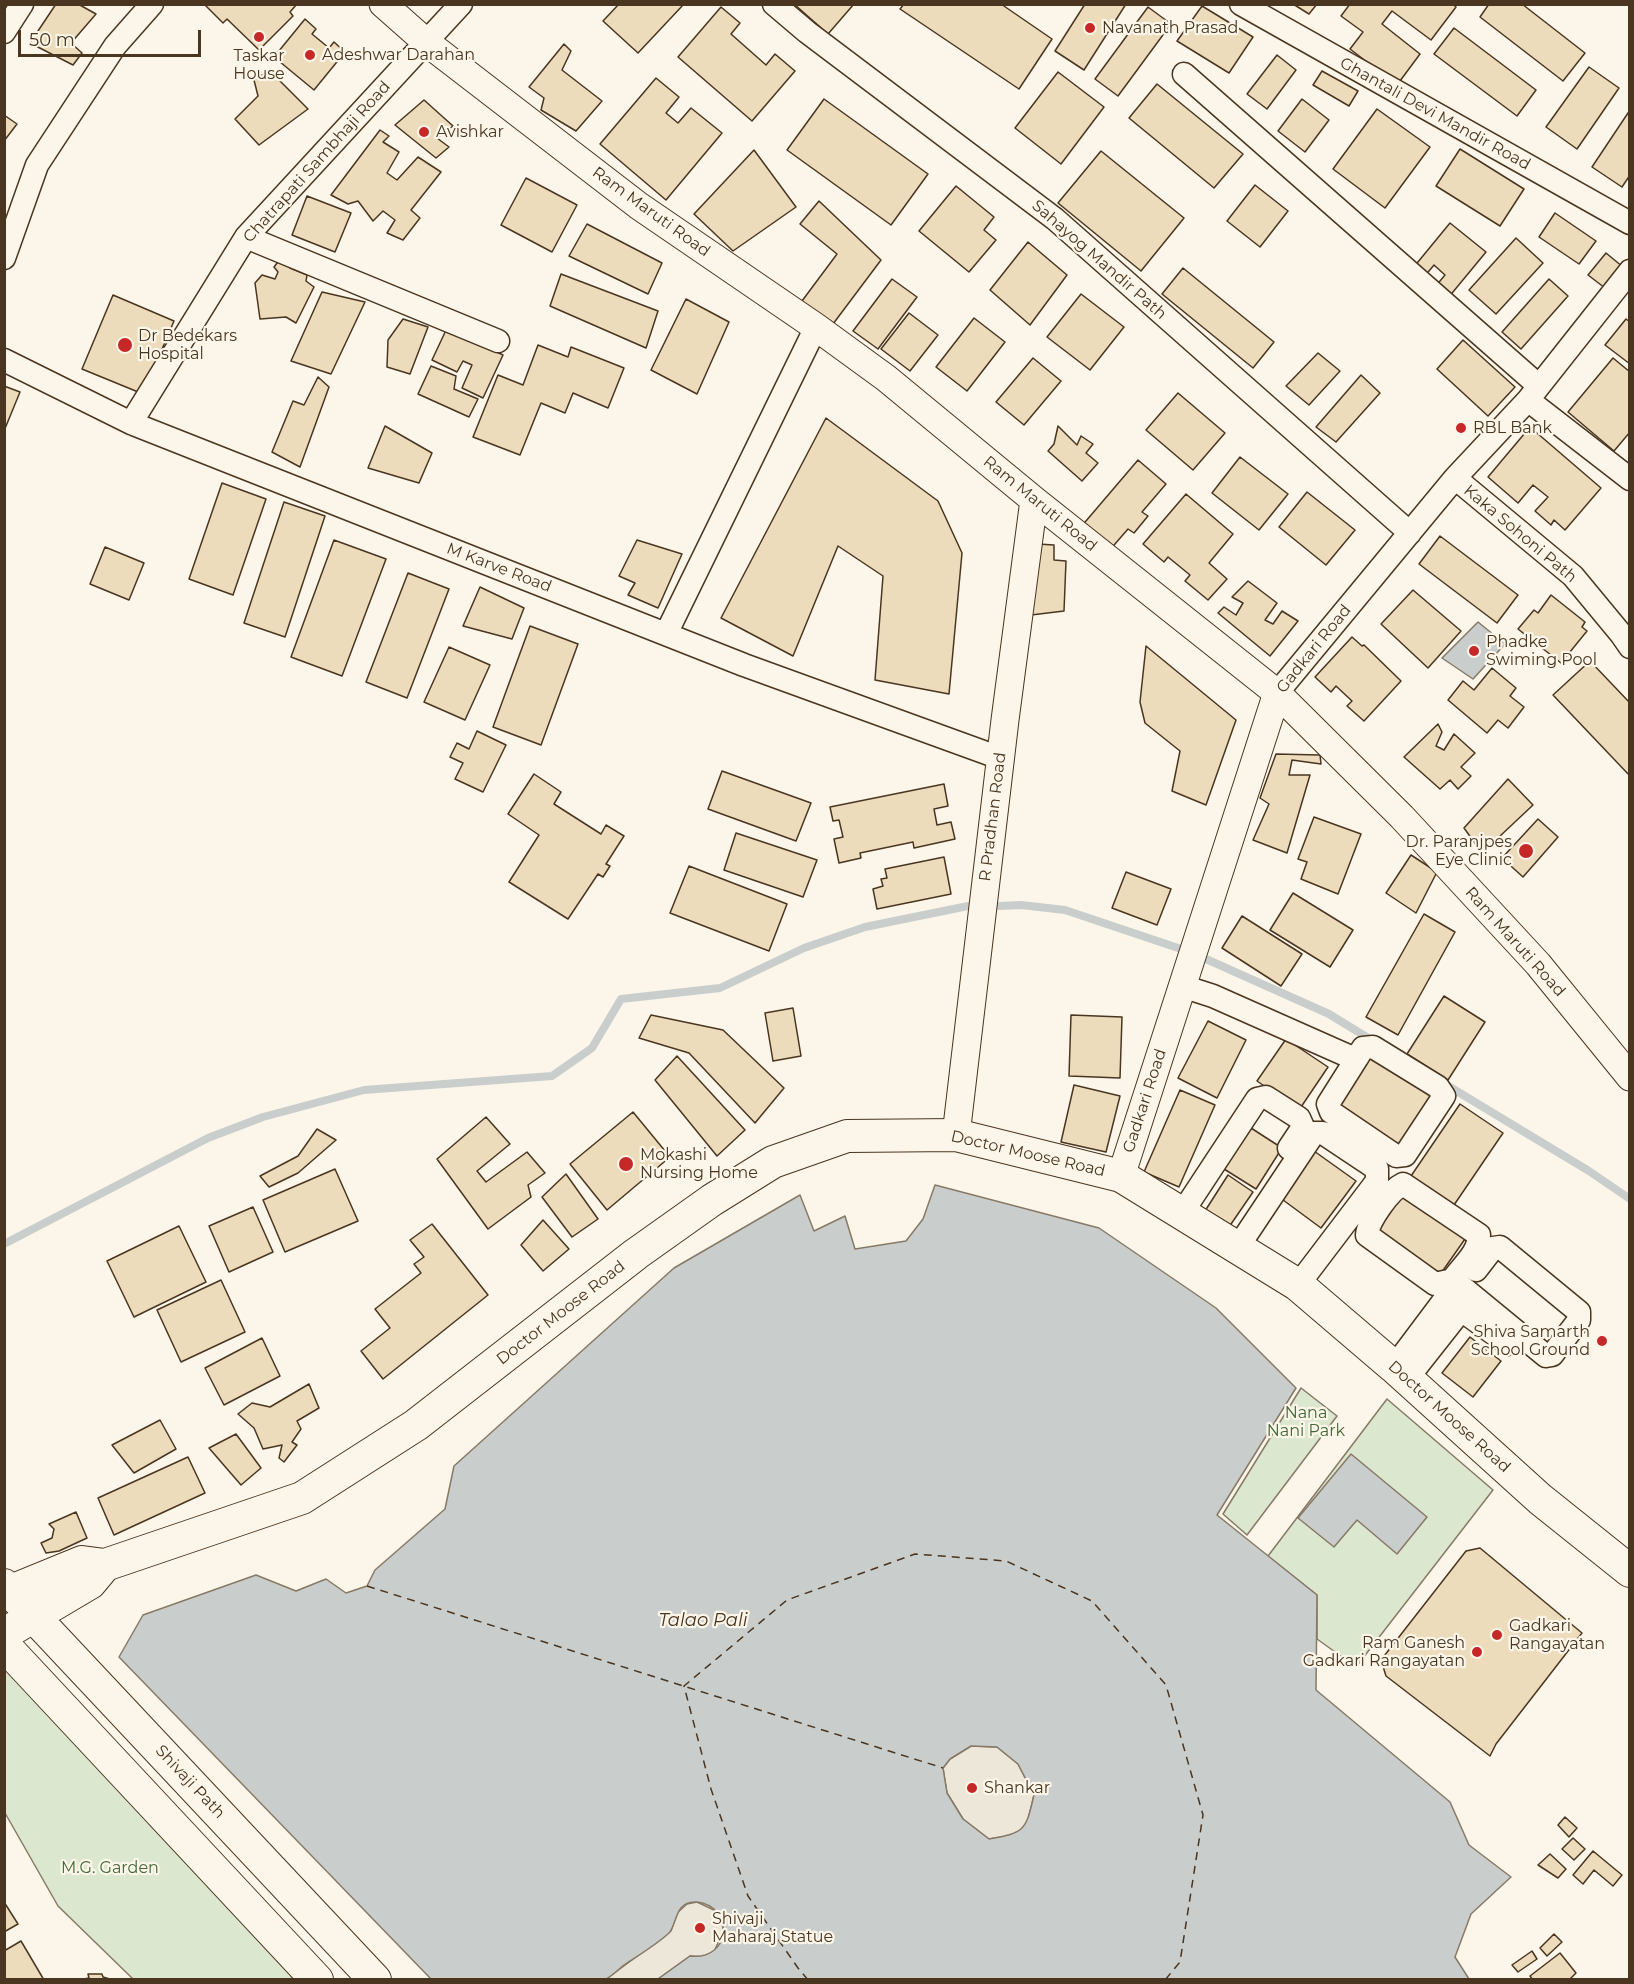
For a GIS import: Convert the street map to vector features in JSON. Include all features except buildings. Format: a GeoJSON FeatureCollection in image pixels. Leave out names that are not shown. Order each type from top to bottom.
{"type":"FeatureCollection","features":[{"type":"Feature","properties":{"kind":"main road","name":"Doctor Moose Road"},"geometry":{"type":"LineString","coordinates":[[4,1634],[90,1583],[105,1565],[302,1498],[416,1425],[636,1254],[712,1200],[773,1162],[847,1136],[956,1135],[1121,1176],[1298,1285],[1540,1499],[1629,1571]]}},
{"type":"Feature","properties":{"kind":"main road"},"geometry":{"type":"LineString","coordinates":[[6,1590],[82,1562],[105,1565]]}},
{"type":"Feature","properties":{"kind":"main road","name":"Shivaji Path"},"geometry":{"type":"LineString","coordinates":[[6,1590],[34,1616],[375,1980]]}},
{"type":"Feature","properties":{"kind":"main road"},"geometry":{"type":"LineString","coordinates":[[4,1645],[316,1980]]}},
{"type":"Feature","properties":{"kind":"street"},"geometry":{"type":"LineString","coordinates":[[4,32],[22,4]]}},
{"type":"Feature","properties":{"kind":"street"},"geometry":{"type":"LineString","coordinates":[[4,258],[37,165],[115,46],[152,4]]}},
{"type":"Feature","properties":{"kind":"street","name":"Ram Maruti Road"},"geometry":{"type":"LineString","coordinates":[[383,4],[426,42],[639,206],[816,327],[886,378],[1034,500],[1276,693],[1402,818],[1538,964],[1629,1077]]}},
{"type":"Feature","properties":{"kind":"street","name":"Chatrapati Sambhaji Road"},"geometry":{"type":"LineString","coordinates":[[130,423],[246,237],[461,4]]}},
{"type":"Feature","properties":{"kind":"street","name":"Sahayog Mandir Path"},"geometry":{"type":"LineString","coordinates":[[774,4],[807,32],[1055,219],[1410,532]]}},
{"type":"Feature","properties":{"kind":"street","name":"Ghantali Devi Mandir Road"},"geometry":{"type":"LineString","coordinates":[[1241,4],[1629,223]]}},
{"type":"Feature","properties":{"kind":"street"},"geometry":{"type":"LineString","coordinates":[[1184,74],[1629,479]]}},
{"type":"Feature","properties":{"kind":"street"},"geometry":{"type":"LineString","coordinates":[[246,237],[498,341]]}},
{"type":"Feature","properties":{"kind":"street","name":"Gadkari Road"},"geometry":{"type":"LineString","coordinates":[[1121,1176],[1276,693],[1455,478],[1534,393],[1629,271]]}},
{"type":"Feature","properties":{"kind":"street"},"geometry":{"type":"LineString","coordinates":[[666,634],[816,327]]}},
{"type":"Feature","properties":{"kind":"street","name":"M Karve Road"},"geometry":{"type":"LineString","coordinates":[[4,360],[130,423],[754,668],[1000,758]]}},
{"type":"Feature","properties":{"kind":"street","name":"Kaka Sohoni Path"},"geometry":{"type":"LineString","coordinates":[[1455,478],[1573,576],[1629,647]]}},
{"type":"Feature","properties":{"kind":"street","name":"R Pradhan Road"},"geometry":{"type":"LineString","coordinates":[[956,1135],[1000,758],[1034,500]]}},
{"type":"Feature","properties":{"kind":"street"},"geometry":{"type":"LineString","coordinates":[[1182,986],[1213,996],[1351,1056]]}},
{"type":"Feature","properties":{"kind":"street"},"geometry":{"type":"LineString","coordinates":[[1312,1116],[1351,1056],[1363,1048],[1373,1047],[1438,1087],[1444,1096],[1405,1155],[1396,1156],[1331,1112],[1328,1104],[1351,1056]]}},
{"type":"Feature","properties":{"kind":"street"},"geometry":{"type":"LineString","coordinates":[[1182,1213],[1257,1099],[1266,1097],[1299,1118],[1303,1127],[1233,1244]]}},
{"type":"Feature","properties":{"kind":"street"},"geometry":{"type":"LineString","coordinates":[[1233,1244],[1314,1133],[1323,1133],[1377,1169],[1377,1180],[1298,1285]]}},
{"type":"Feature","properties":{"kind":"street"},"geometry":{"type":"LineString","coordinates":[[1400,1373],[1456,1294],[1493,1248],[1500,1247],[1579,1312],[1579,1320],[1552,1355],[1546,1356],[1456,1294],[1435,1284],[1367,1235],[1368,1226],[1395,1188],[1403,1184],[1479,1235],[1479,1244],[1456,1294]]}},
{"type":"Feature","properties":{"kind":"street"},"geometry":{"type":"LineString","coordinates":[[1456,1294],[1508,1344]]}},
{"type":"Feature","properties":{"kind":"green space","name":"Nana Nani Park"},"geometry":{"type":"Polygon","coordinates":[[[1301,1388],[1337,1416],[1247,1535],[1223,1514],[1301,1388]]]}},
{"type":"Feature","properties":{"kind":"green space"},"geometry":{"type":"Polygon","coordinates":[[[1387,1399],[1493,1490],[1356,1667],[1317,1639],[1317,1595],[1268,1556],[1387,1399]]]}},
{"type":"Feature","properties":{"kind":"green space","name":"M.G. Garden"},"geometry":{"type":"Polygon","coordinates":[[[4,1659],[297,1979],[133,1979],[58,1906],[5,1813],[4,1659]]]}},
{"type":"Feature","properties":{"kind":"shaded area"},"geometry":{"type":"Polygon","coordinates":[[[971,1746],[997,1747],[1018,1764],[1034,1795],[1027,1824],[1015,1835],[989,1839],[963,1819],[947,1793],[943,1768],[950,1759],[971,1746]]]}},
{"type":"Feature","properties":{"kind":"shaded area"},"geometry":{"type":"Polygon","coordinates":[[[697,1902],[716,1911],[722,1919],[723,1931],[714,1952],[702,1957],[690,1956],[658,1979],[605,1980],[671,1931],[677,1913],[687,1904],[697,1902]]]}},
{"type":"Feature","properties":{"kind":"water","name":"Phadke Swiming Pool"},"geometry":{"type":"Polygon","coordinates":[[[1478,622],[1505,644],[1473,679],[1442,658],[1478,622]]]}},
{"type":"Feature","properties":{"kind":"water","name":"Talao Pali"},"geometry":{"type":"Polygon","coordinates":[[[935,1185],[1099,1228],[1216,1308],[1296,1388],[1217,1515],[1317,1595],[1316,1690],[1450,1802],[1469,1845],[1511,1877],[1471,1914],[1455,1957],[1469,1979],[658,1979],[690,1956],[704,1955],[714,1950],[720,1942],[723,1932],[722,1922],[717,1913],[709,1906],[690,1902],[680,1909],[669,1933],[606,1979],[592,1981],[431,1979],[119,1657],[143,1615],[256,1575],[296,1591],[326,1579],[346,1593],[367,1586],[375,1570],[445,1509],[454,1466],[674,1268],[800,1195],[814,1231],[845,1216],[855,1249],[906,1241],[923,1219],[935,1185]],[[971,1746],[950,1759],[943,1768],[947,1793],[963,1819],[989,1839],[1011,1834],[1022,1828],[1029,1815],[1034,1795],[1018,1764],[997,1747],[971,1746]]]}},
{"type":"Feature","properties":{"kind":"water"},"geometry":{"type":"Polygon","coordinates":[[[1351,1454],[1427,1517],[1397,1554],[1357,1520],[1334,1547],[1298,1518],[1351,1454]]]}},
{"type":"Feature","properties":{"kind":"waterway"},"geometry":{"type":"LineString","coordinates":[[998,906],[1021,905],[1065,910],[1187,951]]}},
{"type":"Feature","properties":{"kind":"waterway"},"geometry":{"type":"LineString","coordinates":[[4,1244],[208,1138],[263,1117],[364,1090],[552,1076],[592,1048],[621,999],[720,988],[804,948],[865,927],[968,906]]}},
{"type":"Feature","properties":{"kind":"waterway"},"geometry":{"type":"LineString","coordinates":[[1206,959],[1329,1014],[1373,1041]]}},
{"type":"Feature","properties":{"kind":"waterway"},"geometry":{"type":"LineString","coordinates":[[1445,1084],[1589,1171],[1630,1199]]}},
{"type":"Feature","properties":{"kind":"ferry route"},"geometry":{"type":"LineString","coordinates":[[808,1980],[748,1896],[711,1789],[684,1686],[787,1600],[915,1554],[1006,1561],[1092,1601],[1166,1685],[1203,1815],[1180,1962],[1165,1980]]}},
{"type":"Feature","properties":{"kind":"ferry route"},"geometry":{"type":"LineString","coordinates":[[367,1586],[943,1768]]}},
{"type":"Feature","properties":{"kind":"place","name":"Navanath Prasad"},"geometry":{"type":"Point","coordinates":[1090,28]}},
{"type":"Feature","properties":{"kind":"place","name":"Taskar House"},"geometry":{"type":"Point","coordinates":[259,37]}},
{"type":"Feature","properties":{"kind":"place","name":"Adeshwar Darahan"},"geometry":{"type":"Point","coordinates":[310,55]}},
{"type":"Feature","properties":{"kind":"place","name":"Avishkar"},"geometry":{"type":"Point","coordinates":[424,132]}},
{"type":"Feature","properties":{"kind":"place","name":"Dr Bedekars Hospital"},"geometry":{"type":"Point","coordinates":[125,345]}},
{"type":"Feature","properties":{"kind":"place","name":"RBL Bank"},"geometry":{"type":"Point","coordinates":[1461,428]}},
{"type":"Feature","properties":{"kind":"place","name":"Phadke Swiming Pool"},"geometry":{"type":"Point","coordinates":[1474,651]}},
{"type":"Feature","properties":{"kind":"place","name":"Dr. Paranjpes Eye Clinic"},"geometry":{"type":"Point","coordinates":[1526,851]}},
{"type":"Feature","properties":{"kind":"place","name":"Mokashi Nursing Home"},"geometry":{"type":"Point","coordinates":[626,1164]}},
{"type":"Feature","properties":{"kind":"place","name":"Shiva Samarth School Ground"},"geometry":{"type":"Point","coordinates":[1602,1341]}},
{"type":"Feature","properties":{"kind":"place","name":"Gadkari Rangayatan"},"geometry":{"type":"Point","coordinates":[1497,1635]}},
{"type":"Feature","properties":{"kind":"place","name":"Ram Ganesh Gadkari Rangayatan"},"geometry":{"type":"Point","coordinates":[1477,1652]}},
{"type":"Feature","properties":{"kind":"place","name":"Shankar"},"geometry":{"type":"Point","coordinates":[972,1788]}},
{"type":"Feature","properties":{"kind":"place","name":"Shivaji Maharaj Statue"},"geometry":{"type":"Point","coordinates":[700,1928]}}]}
